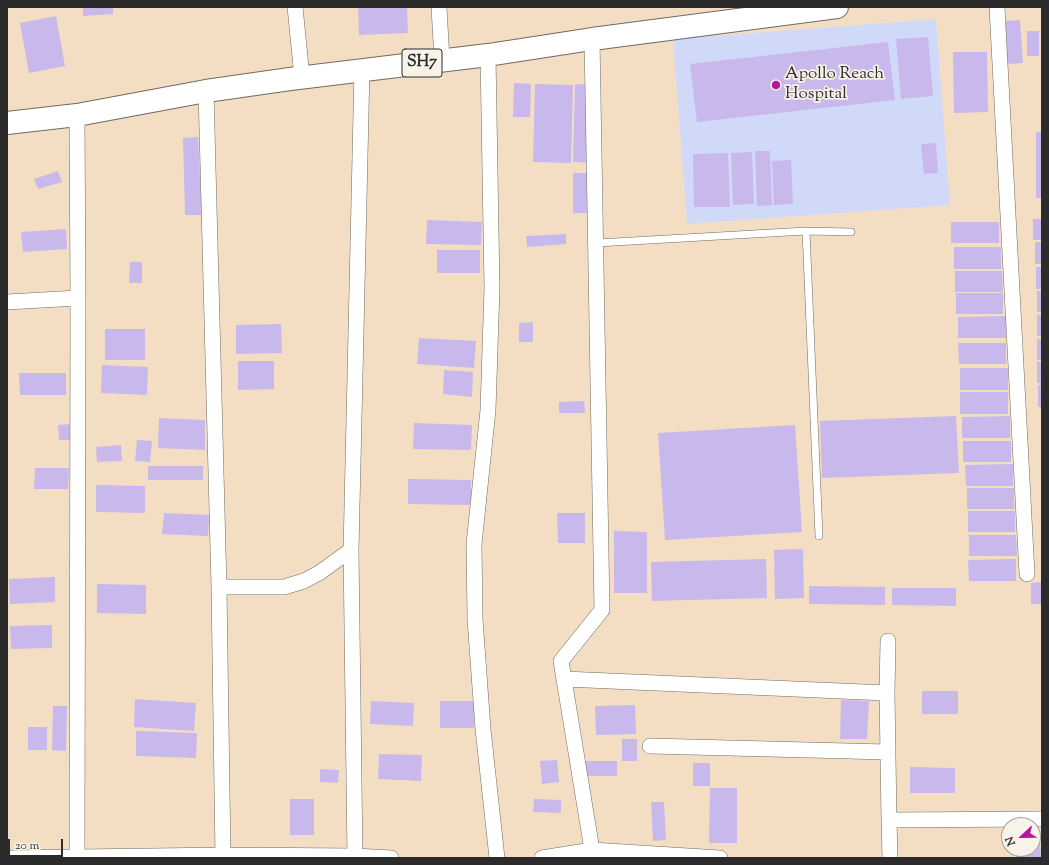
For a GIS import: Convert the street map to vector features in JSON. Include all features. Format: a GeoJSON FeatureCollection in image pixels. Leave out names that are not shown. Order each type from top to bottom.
{"type":"FeatureCollection","features":[{"type":"Feature","properties":{"kind":"main road","name":"SH7"},"geometry":{"type":"LineString","coordinates":[[7,123],[77,115],[206,91],[302,77],[488,55],[592,38],[837,7]]}},
{"type":"Feature","properties":{"kind":"street"},"geometry":{"type":"LineString","coordinates":[[294,7],[302,77]]}},
{"type":"Feature","properties":{"kind":"street"},"geometry":{"type":"LineString","coordinates":[[439,7],[442,61]]}},
{"type":"Feature","properties":{"kind":"street"},"geometry":{"type":"LineString","coordinates":[[997,7],[1027,574]]}},
{"type":"Feature","properties":{"kind":"street"},"geometry":{"type":"LineString","coordinates":[[592,38],[602,610],[561,661],[592,854]]}},
{"type":"Feature","properties":{"kind":"street"},"geometry":{"type":"LineString","coordinates":[[488,55],[492,288],[488,410],[474,544],[475,619],[483,729],[497,858]]}},
{"type":"Feature","properties":{"kind":"street"},"geometry":{"type":"LineString","coordinates":[[355,857],[351,550],[362,69]]}},
{"type":"Feature","properties":{"kind":"street"},"geometry":{"type":"LineString","coordinates":[[206,91],[219,587],[224,856]]}},
{"type":"Feature","properties":{"kind":"street"},"geometry":{"type":"LineString","coordinates":[[77,115],[77,857]]}},
{"type":"Feature","properties":{"kind":"street"},"geometry":{"type":"LineString","coordinates":[[7,302],[78,298]]}},
{"type":"Feature","properties":{"kind":"street"},"geometry":{"type":"LineString","coordinates":[[219,587],[284,587],[304,581],[319,573],[351,550]]}},
{"type":"Feature","properties":{"kind":"street"},"geometry":{"type":"LineString","coordinates":[[888,641],[887,693],[890,858]]}},
{"type":"Feature","properties":{"kind":"street"},"geometry":{"type":"LineString","coordinates":[[564,679],[887,693]]}},
{"type":"Feature","properties":{"kind":"street"},"geometry":{"type":"LineString","coordinates":[[650,746],[888,752]]}},
{"type":"Feature","properties":{"kind":"street"},"geometry":{"type":"LineString","coordinates":[[889,820],[1042,819]]}},
{"type":"Feature","properties":{"kind":"street"},"geometry":{"type":"LineString","coordinates":[[542,858],[592,854],[720,858]]}},
{"type":"Feature","properties":{"kind":"street"},"geometry":{"type":"LineString","coordinates":[[7,858],[224,856],[391,858]]}},
{"type":"Feature","properties":{"kind":"lane"},"geometry":{"type":"LineString","coordinates":[[806,232],[819,536]]}},
{"type":"Feature","properties":{"kind":"lane"},"geometry":{"type":"LineString","coordinates":[[596,243],[806,232],[851,232]]}},
{"type":"Feature","properties":{"kind":"shaded area"},"geometry":{"type":"Polygon","coordinates":[[[936,19],[950,205],[687,224],[673,39],[936,19]]]}},
{"type":"Feature","properties":{"kind":"building"},"geometry":{"type":"Polygon","coordinates":[[[83,7],[113,7],[113,14],[83,16],[83,7]]]}},
{"type":"Feature","properties":{"kind":"building"},"geometry":{"type":"Polygon","coordinates":[[[358,7],[407,7],[408,33],[359,35],[358,7]]]}},
{"type":"Feature","properties":{"kind":"building"},"geometry":{"type":"Polygon","coordinates":[[[56,16],[65,66],[29,73],[20,23],[56,16]]]}},
{"type":"Feature","properties":{"kind":"building"},"geometry":{"type":"Polygon","coordinates":[[[1020,20],[1023,63],[1007,64],[1005,21],[1020,20]]]}},
{"type":"Feature","properties":{"kind":"building"},"geometry":{"type":"Polygon","coordinates":[[[1027,31],[1039,31],[1039,56],[1027,56],[1027,31]]]}},
{"type":"Feature","properties":{"kind":"building"},"geometry":{"type":"Polygon","coordinates":[[[928,37],[933,96],[901,99],[896,39],[928,37]]]}},
{"type":"Feature","properties":{"kind":"building"},"geometry":{"type":"Polygon","coordinates":[[[888,42],[895,100],[697,122],[690,64],[888,42]]]}},
{"type":"Feature","properties":{"kind":"building"},"geometry":{"type":"Polygon","coordinates":[[[953,52],[987,52],[988,112],[954,113],[953,52]]]}},
{"type":"Feature","properties":{"kind":"building"},"geometry":{"type":"Polygon","coordinates":[[[514,83],[531,84],[530,117],[513,117],[514,83]]]}},
{"type":"Feature","properties":{"kind":"building"},"geometry":{"type":"Polygon","coordinates":[[[535,84],[573,85],[571,163],[533,162],[535,84]]]}},
{"type":"Feature","properties":{"kind":"building"},"geometry":{"type":"Polygon","coordinates":[[[575,84],[594,85],[592,163],[573,162],[575,84]]]}},
{"type":"Feature","properties":{"kind":"building"},"geometry":{"type":"Polygon","coordinates":[[[1036,132],[1042,132],[1042,198],[1036,198],[1036,132]]]}},
{"type":"Feature","properties":{"kind":"building"},"geometry":{"type":"Polygon","coordinates":[[[198,137],[202,215],[185,215],[183,138],[198,137]]]}},
{"type":"Feature","properties":{"kind":"building"},"geometry":{"type":"Polygon","coordinates":[[[936,143],[938,173],[924,174],[921,144],[936,143]]]}},
{"type":"Feature","properties":{"kind":"building"},"geometry":{"type":"Polygon","coordinates":[[[755,151],[770,151],[772,205],[757,206],[755,151]]]}},
{"type":"Feature","properties":{"kind":"building"},"geometry":{"type":"Polygon","coordinates":[[[752,152],[754,204],[733,205],[731,153],[752,152]]]}},
{"type":"Feature","properties":{"kind":"building"},"geometry":{"type":"Polygon","coordinates":[[[728,153],[730,207],[694,207],[693,154],[728,153]]]}},
{"type":"Feature","properties":{"kind":"building"},"geometry":{"type":"Polygon","coordinates":[[[791,160],[793,204],[774,205],[772,161],[791,160]]]}},
{"type":"Feature","properties":{"kind":"building"},"geometry":{"type":"Polygon","coordinates":[[[58,171],[62,182],[38,189],[34,179],[58,171]]]}},
{"type":"Feature","properties":{"kind":"building"},"geometry":{"type":"Polygon","coordinates":[[[573,173],[593,173],[593,213],[573,213],[573,173]]]}},
{"type":"Feature","properties":{"kind":"building"},"geometry":{"type":"Polygon","coordinates":[[[1033,219],[1042,219],[1042,240],[1033,240],[1033,219]]]}},
{"type":"Feature","properties":{"kind":"building"},"geometry":{"type":"Polygon","coordinates":[[[427,220],[482,222],[481,245],[426,244],[427,220]]]}},
{"type":"Feature","properties":{"kind":"building"},"geometry":{"type":"Polygon","coordinates":[[[951,222],[999,222],[999,243],[951,243],[951,222]]]}},
{"type":"Feature","properties":{"kind":"building"},"geometry":{"type":"Polygon","coordinates":[[[66,229],[67,249],[23,252],[21,232],[66,229]]]}},
{"type":"Feature","properties":{"kind":"building"},"geometry":{"type":"Polygon","coordinates":[[[566,234],[566,244],[527,247],[526,236],[566,234]]]}},
{"type":"Feature","properties":{"kind":"building"},"geometry":{"type":"Polygon","coordinates":[[[1035,242],[1042,242],[1042,264],[1035,264],[1035,242]]]}},
{"type":"Feature","properties":{"kind":"building"},"geometry":{"type":"Polygon","coordinates":[[[954,247],[1001,247],[1001,269],[954,269],[954,247]]]}},
{"type":"Feature","properties":{"kind":"building"},"geometry":{"type":"Polygon","coordinates":[[[437,250],[480,250],[480,273],[437,273],[437,250]]]}},
{"type":"Feature","properties":{"kind":"building"},"geometry":{"type":"Polygon","coordinates":[[[130,262],[142,262],[142,283],[129,283],[130,262]]]}},
{"type":"Feature","properties":{"kind":"building"},"geometry":{"type":"Polygon","coordinates":[[[1036,267],[1042,267],[1042,289],[1036,289],[1036,267]]]}},
{"type":"Feature","properties":{"kind":"building"},"geometry":{"type":"Polygon","coordinates":[[[955,271],[1002,271],[1003,292],[955,292],[955,271]]]}},
{"type":"Feature","properties":{"kind":"building"},"geometry":{"type":"Polygon","coordinates":[[[1037,291],[1042,291],[1042,312],[1037,312],[1037,291]]]}},
{"type":"Feature","properties":{"kind":"building"},"geometry":{"type":"Polygon","coordinates":[[[956,293],[1003,293],[1003,314],[956,314],[956,293]]]}},
{"type":"Feature","properties":{"kind":"building"},"geometry":{"type":"Polygon","coordinates":[[[1037,315],[1042,315],[1042,336],[1037,336],[1037,315]]]}},
{"type":"Feature","properties":{"kind":"building"},"geometry":{"type":"Polygon","coordinates":[[[1006,316],[1006,338],[958,338],[958,317],[1006,316]]]}},
{"type":"Feature","properties":{"kind":"building"},"geometry":{"type":"Polygon","coordinates":[[[533,322],[533,342],[519,342],[519,323],[533,322]]]}},
{"type":"Feature","properties":{"kind":"building"},"geometry":{"type":"Polygon","coordinates":[[[281,324],[282,353],[236,354],[236,325],[281,324]]]}},
{"type":"Feature","properties":{"kind":"building"},"geometry":{"type":"Polygon","coordinates":[[[105,329],[145,329],[145,360],[105,360],[105,329]]]}},
{"type":"Feature","properties":{"kind":"building"},"geometry":{"type":"Polygon","coordinates":[[[419,338],[476,341],[474,368],[417,364],[419,338]]]}},
{"type":"Feature","properties":{"kind":"building"},"geometry":{"type":"Polygon","coordinates":[[[1037,339],[1042,339],[1042,360],[1037,360],[1037,339]]]}},
{"type":"Feature","properties":{"kind":"building"},"geometry":{"type":"Polygon","coordinates":[[[958,343],[1006,343],[1006,364],[959,364],[958,343]]]}},
{"type":"Feature","properties":{"kind":"building"},"geometry":{"type":"Polygon","coordinates":[[[238,361],[274,361],[274,389],[238,390],[238,361]]]}},
{"type":"Feature","properties":{"kind":"building"},"geometry":{"type":"Polygon","coordinates":[[[1037,362],[1042,362],[1042,383],[1037,383],[1037,362]]]}},
{"type":"Feature","properties":{"kind":"building"},"geometry":{"type":"Polygon","coordinates":[[[102,365],[148,367],[147,395],[101,393],[102,365]]]}},
{"type":"Feature","properties":{"kind":"building"},"geometry":{"type":"Polygon","coordinates":[[[960,368],[1008,368],[1008,390],[960,390],[960,368]]]}},
{"type":"Feature","properties":{"kind":"building"},"geometry":{"type":"Polygon","coordinates":[[[444,370],[473,372],[472,397],[443,394],[444,370]]]}},
{"type":"Feature","properties":{"kind":"building"},"geometry":{"type":"Polygon","coordinates":[[[19,373],[66,373],[66,395],[20,395],[19,373]]]}},
{"type":"Feature","properties":{"kind":"building"},"geometry":{"type":"Polygon","coordinates":[[[1038,385],[1042,385],[1042,407],[1038,407],[1038,385]]]}},
{"type":"Feature","properties":{"kind":"building"},"geometry":{"type":"Polygon","coordinates":[[[960,392],[1008,392],[1008,414],[960,414],[960,392]]]}},
{"type":"Feature","properties":{"kind":"building"},"geometry":{"type":"Polygon","coordinates":[[[584,401],[585,413],[559,413],[559,402],[584,401]]]}},
{"type":"Feature","properties":{"kind":"building"},"geometry":{"type":"Polygon","coordinates":[[[956,416],[959,473],[822,478],[820,421],[956,416]]]}},
{"type":"Feature","properties":{"kind":"building"},"geometry":{"type":"Polygon","coordinates":[[[1010,416],[1010,438],[962,438],[962,417],[1010,416]]]}},
{"type":"Feature","properties":{"kind":"building"},"geometry":{"type":"Polygon","coordinates":[[[159,418],[205,420],[205,450],[158,448],[159,418]]]}},
{"type":"Feature","properties":{"kind":"building"},"geometry":{"type":"Polygon","coordinates":[[[414,423],[472,425],[471,450],[413,449],[414,423]]]}},
{"type":"Feature","properties":{"kind":"building"},"geometry":{"type":"Polygon","coordinates":[[[71,424],[71,440],[59,440],[58,425],[71,424]]]}},
{"type":"Feature","properties":{"kind":"building"},"geometry":{"type":"Polygon","coordinates":[[[795,425],[802,532],[665,540],[658,433],[795,425]]]}},
{"type":"Feature","properties":{"kind":"building"},"geometry":{"type":"Polygon","coordinates":[[[137,440],[152,441],[150,462],[135,461],[137,440]]]}},
{"type":"Feature","properties":{"kind":"building"},"geometry":{"type":"Polygon","coordinates":[[[963,441],[1011,441],[1011,462],[963,462],[963,441]]]}},
{"type":"Feature","properties":{"kind":"building"},"geometry":{"type":"Polygon","coordinates":[[[121,445],[122,461],[97,462],[96,447],[121,445]]]}},
{"type":"Feature","properties":{"kind":"building"},"geometry":{"type":"Polygon","coordinates":[[[1013,464],[1013,486],[966,486],[965,465],[1013,464]]]}},
{"type":"Feature","properties":{"kind":"building"},"geometry":{"type":"Polygon","coordinates":[[[148,466],[203,466],[203,480],[148,480],[148,466]]]}},
{"type":"Feature","properties":{"kind":"building"},"geometry":{"type":"Polygon","coordinates":[[[35,468],[69,468],[68,489],[34,489],[35,468]]]}},
{"type":"Feature","properties":{"kind":"building"},"geometry":{"type":"Polygon","coordinates":[[[408,479],[471,480],[471,505],[408,504],[408,479]]]}},
{"type":"Feature","properties":{"kind":"building"},"geometry":{"type":"Polygon","coordinates":[[[96,485],[145,486],[145,513],[96,512],[96,485]]]}},
{"type":"Feature","properties":{"kind":"building"},"geometry":{"type":"Polygon","coordinates":[[[967,488],[1014,488],[1014,509],[967,509],[967,488]]]}},
{"type":"Feature","properties":{"kind":"building"},"geometry":{"type":"Polygon","coordinates":[[[968,511],[1015,511],[1015,532],[968,532],[968,511]]]}},
{"type":"Feature","properties":{"kind":"building"},"geometry":{"type":"Polygon","coordinates":[[[164,513],[209,515],[208,536],[162,534],[164,513]]]}},
{"type":"Feature","properties":{"kind":"building"},"geometry":{"type":"Polygon","coordinates":[[[557,513],[585,513],[585,543],[558,543],[557,513]]]}},
{"type":"Feature","properties":{"kind":"building"},"geometry":{"type":"Polygon","coordinates":[[[614,531],[647,532],[647,593],[614,593],[614,531]]]}},
{"type":"Feature","properties":{"kind":"building"},"geometry":{"type":"Polygon","coordinates":[[[969,535],[1016,535],[1017,556],[969,556],[969,535]]]}},
{"type":"Feature","properties":{"kind":"building"},"geometry":{"type":"Polygon","coordinates":[[[803,549],[804,598],[775,599],[774,550],[803,549]]]}},
{"type":"Feature","properties":{"kind":"building"},"geometry":{"type":"Polygon","coordinates":[[[766,559],[767,598],[652,601],[651,562],[766,559]]]}},
{"type":"Feature","properties":{"kind":"building"},"geometry":{"type":"Polygon","coordinates":[[[1016,559],[1016,581],[969,581],[968,560],[1016,559]]]}},
{"type":"Feature","properties":{"kind":"building"},"geometry":{"type":"Polygon","coordinates":[[[55,577],[55,602],[10,604],[9,579],[55,577]]]}},
{"type":"Feature","properties":{"kind":"building"},"geometry":{"type":"Polygon","coordinates":[[[1042,582],[1042,604],[1031,604],[1031,583],[1042,582]]]}},
{"type":"Feature","properties":{"kind":"building"},"geometry":{"type":"Polygon","coordinates":[[[97,584],[146,585],[146,614],[97,613],[97,584]]]}},
{"type":"Feature","properties":{"kind":"building"},"geometry":{"type":"Polygon","coordinates":[[[809,586],[885,587],[885,605],[809,604],[809,586]]]}},
{"type":"Feature","properties":{"kind":"building"},"geometry":{"type":"Polygon","coordinates":[[[892,588],[956,588],[956,606],[892,605],[892,588]]]}},
{"type":"Feature","properties":{"kind":"building"},"geometry":{"type":"Polygon","coordinates":[[[52,625],[52,648],[11,649],[10,626],[52,625]]]}},
{"type":"Feature","properties":{"kind":"building"},"geometry":{"type":"Polygon","coordinates":[[[922,691],[958,691],[958,714],[922,714],[922,691]]]}},
{"type":"Feature","properties":{"kind":"building"},"geometry":{"type":"Polygon","coordinates":[[[135,699],[196,703],[194,731],[134,727],[135,699]]]}},
{"type":"Feature","properties":{"kind":"building"},"geometry":{"type":"Polygon","coordinates":[[[841,700],[869,701],[867,739],[840,739],[841,700]]]}},
{"type":"Feature","properties":{"kind":"building"},"geometry":{"type":"Polygon","coordinates":[[[371,701],[414,703],[413,726],[370,724],[371,701]]]}},
{"type":"Feature","properties":{"kind":"building"},"geometry":{"type":"Polygon","coordinates":[[[440,701],[474,701],[474,728],[440,728],[440,701]]]}},
{"type":"Feature","properties":{"kind":"building"},"geometry":{"type":"Polygon","coordinates":[[[635,705],[636,734],[596,735],[595,706],[635,705]]]}},
{"type":"Feature","properties":{"kind":"building"},"geometry":{"type":"Polygon","coordinates":[[[53,706],[67,706],[66,751],[52,750],[53,706]]]}},
{"type":"Feature","properties":{"kind":"building"},"geometry":{"type":"Polygon","coordinates":[[[28,727],[47,727],[47,750],[28,750],[28,727]]]}},
{"type":"Feature","properties":{"kind":"building"},"geometry":{"type":"Polygon","coordinates":[[[136,731],[197,733],[196,758],[136,756],[136,731]]]}},
{"type":"Feature","properties":{"kind":"building"},"geometry":{"type":"Polygon","coordinates":[[[622,739],[637,739],[637,761],[622,761],[622,739]]]}},
{"type":"Feature","properties":{"kind":"building"},"geometry":{"type":"Polygon","coordinates":[[[379,754],[422,755],[421,781],[378,779],[379,754]]]}},
{"type":"Feature","properties":{"kind":"building"},"geometry":{"type":"Polygon","coordinates":[[[557,760],[559,782],[542,784],[540,761],[557,760]]]}},
{"type":"Feature","properties":{"kind":"building"},"geometry":{"type":"Polygon","coordinates":[[[585,761],[617,761],[617,776],[585,776],[585,761]]]}},
{"type":"Feature","properties":{"kind":"building"},"geometry":{"type":"Polygon","coordinates":[[[693,763],[710,763],[710,786],[693,786],[693,763]]]}},
{"type":"Feature","properties":{"kind":"building"},"geometry":{"type":"Polygon","coordinates":[[[910,767],[955,768],[955,793],[910,793],[910,767]]]}},
{"type":"Feature","properties":{"kind":"building"},"geometry":{"type":"Polygon","coordinates":[[[320,769],[339,770],[338,783],[320,782],[320,769]]]}},
{"type":"Feature","properties":{"kind":"building"},"geometry":{"type":"Polygon","coordinates":[[[710,788],[737,788],[737,843],[709,843],[710,788]]]}},
{"type":"Feature","properties":{"kind":"building"},"geometry":{"type":"Polygon","coordinates":[[[290,799],[314,799],[314,835],[290,835],[290,799]]]}},
{"type":"Feature","properties":{"kind":"building"},"geometry":{"type":"Polygon","coordinates":[[[534,799],[561,800],[561,813],[533,812],[534,799]]]}},
{"type":"Feature","properties":{"kind":"building"},"geometry":{"type":"Polygon","coordinates":[[[651,802],[664,802],[666,840],[653,841],[651,802]]]}},
{"type":"Feature","properties":{"kind":"building"},"geometry":{"type":"Polygon","coordinates":[[[1041,857],[1041,858],[1016,858],[1041,857]]]}},
{"type":"Feature","properties":{"kind":"place","name":"Apollo Reach Hospital"},"geometry":{"type":"Point","coordinates":[776,85]}}]}
